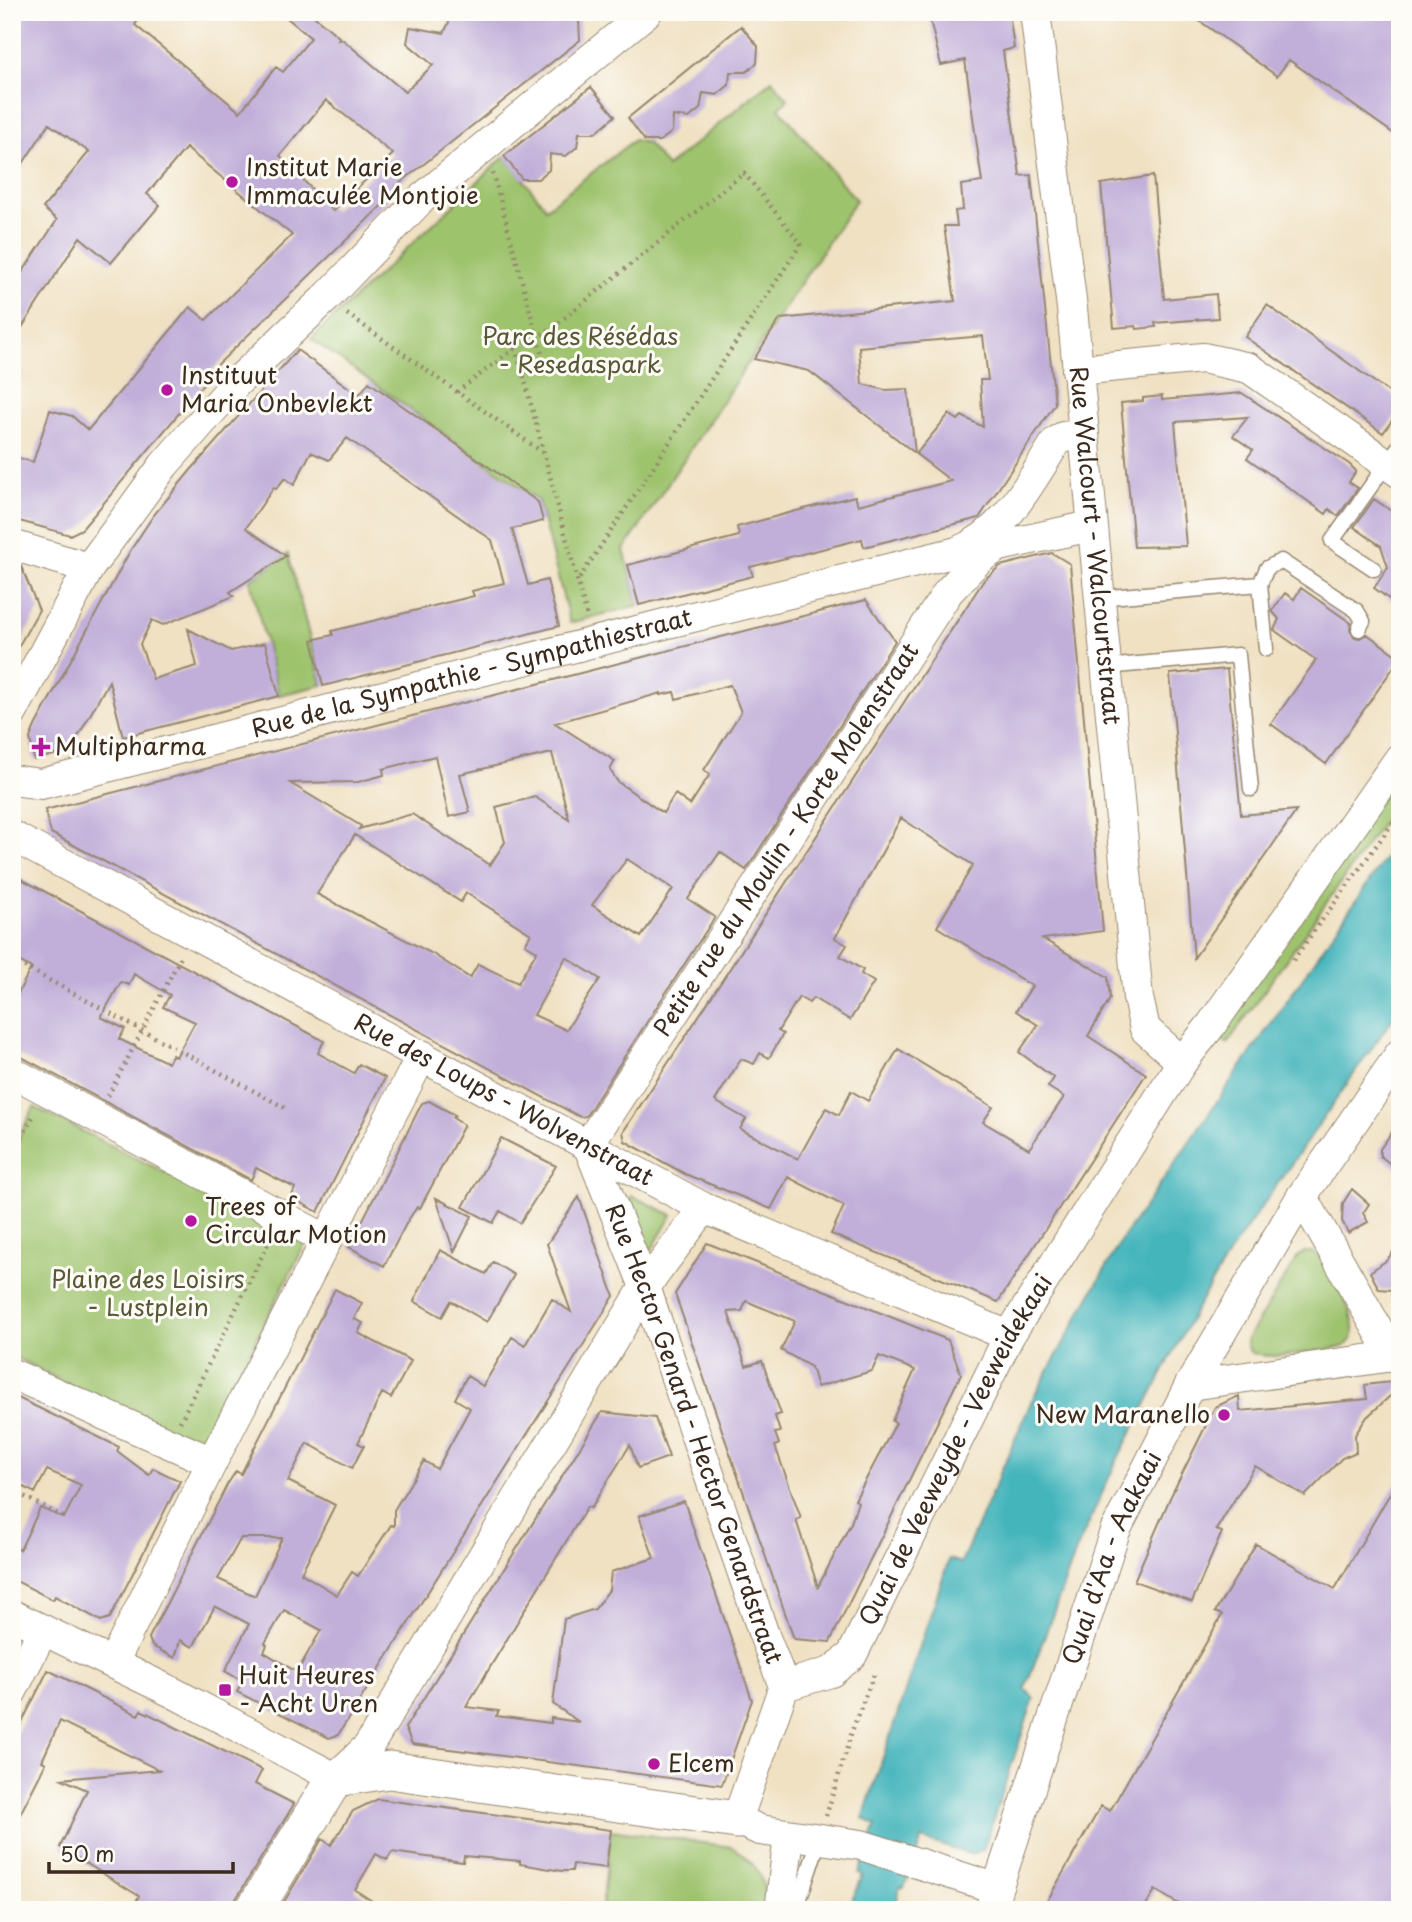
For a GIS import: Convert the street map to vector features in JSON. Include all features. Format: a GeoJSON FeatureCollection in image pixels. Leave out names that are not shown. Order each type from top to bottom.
{"type":"FeatureCollection","features":[{"type":"Feature","properties":{"kind":"street","name":"Rue Walcourt - Walcourtstraat"},"geometry":{"type":"LineString","coordinates":[[1035,12],[1062,217],[1138,998],[1145,1029],[1182,1062]]}},
{"type":"Feature","properties":{"kind":"street"},"geometry":{"type":"LineString","coordinates":[[12,713],[89,568],[163,465],[236,383],[328,296],[421,200],[631,17]]}},
{"type":"Feature","properties":{"kind":"street"},"geometry":{"type":"LineString","coordinates":[[1077,370],[1203,358],[1249,368],[1395,460]]}},
{"type":"Feature","properties":{"kind":"street","name":"Petite rue du Moulin - Korte Molenstraat"},"geometry":{"type":"LineString","coordinates":[[588,1145],[948,592],[994,540],[1003,521],[1056,442],[1063,437],[1083,435]]}},
{"type":"Feature","properties":{"kind":"street","name":"Rue de la Sympathie - Sympathiestraat"},"geometry":{"type":"LineString","coordinates":[[12,780],[41,784],[931,559],[994,540],[1091,526]]}},
{"type":"Feature","properties":{"kind":"street"},"geometry":{"type":"LineString","coordinates":[[12,545],[89,568]]}},
{"type":"Feature","properties":{"kind":"street"},"geometry":{"type":"LineString","coordinates":[[931,559],[948,592]]}},
{"type":"Feature","properties":{"kind":"street","name":"Quai de Veeweyde - Veeweidekaai"},"geometry":{"type":"LineString","coordinates":[[784,1686],[831,1672],[852,1655],[1009,1336],[1182,1062],[1212,1024],[1400,758]]}},
{"type":"Feature","properties":{"kind":"street","name":"Rue des Loups - Wolvenstraat"},"geometry":{"type":"LineString","coordinates":[[12,836],[704,1208],[1009,1336]]}},
{"type":"Feature","properties":{"kind":"street","name":"Quai d'Aa - Aakaai"},"geometry":{"type":"LineString","coordinates":[[984,1893],[1115,1531],[1190,1385],[1302,1196],[1400,1054]]}},
{"type":"Feature","properties":{"kind":"street"},"geometry":{"type":"LineString","coordinates":[[113,1663],[212,1462],[422,1055]]}},
{"type":"Feature","properties":{"kind":"street"},"geometry":{"type":"LineString","coordinates":[[12,1072],[327,1240]]}},
{"type":"Feature","properties":{"kind":"street","name":"Rue Hector Genard - Hector Genardstraat"},"geometry":{"type":"LineString","coordinates":[[588,1145],[645,1287],[764,1635],[784,1686]]}},
{"type":"Feature","properties":{"kind":"street"},"geometry":{"type":"LineString","coordinates":[[1190,1385],[1397,1351],[1302,1196]]}},
{"type":"Feature","properties":{"kind":"street"},"geometry":{"type":"LineString","coordinates":[[254,1910],[335,1778],[368,1746],[645,1287],[704,1208]]}},
{"type":"Feature","properties":{"kind":"street"},"geometry":{"type":"LineString","coordinates":[[12,1374],[212,1462]]}},
{"type":"Feature","properties":{"kind":"street"},"geometry":{"type":"LineString","coordinates":[[12,1615],[113,1663],[335,1778],[389,1770],[737,1820],[760,1830],[861,1844],[984,1893]]}},
{"type":"Feature","properties":{"kind":"street"},"geometry":{"type":"LineString","coordinates":[[12,1691],[43,1630]]}},
{"type":"Feature","properties":{"kind":"street"},"geometry":{"type":"LineString","coordinates":[[737,1820],[784,1686]]}},
{"type":"Feature","properties":{"kind":"street"},"geometry":{"type":"LineString","coordinates":[[780,1910],[789,1835]]}},
{"type":"Feature","properties":{"kind":"lane"},"geometry":{"type":"LineString","coordinates":[[1374,569],[1332,541],[1395,460]]}},
{"type":"Feature","properties":{"kind":"lane"},"geometry":{"type":"LineString","coordinates":[[1266,649],[1260,584],[1267,568],[1282,561],[1357,611],[1363,621],[1359,629]]}},
{"type":"Feature","properties":{"kind":"lane"},"geometry":{"type":"LineString","coordinates":[[1098,598],[1260,584]]}},
{"type":"Feature","properties":{"kind":"lane"},"geometry":{"type":"LineString","coordinates":[[1105,667],[1238,655],[1251,789]]}},
{"type":"Feature","properties":{"kind":"lane"},"geometry":{"type":"LineString","coordinates":[[796,1910],[819,1840]]}},
{"type":"Feature","properties":{"kind":"path"},"geometry":{"type":"LineString","coordinates":[[485,146],[543,358],[523,374]]}},
{"type":"Feature","properties":{"kind":"path"},"geometry":{"type":"LineString","coordinates":[[457,392],[515,348],[552,328],[744,173],[801,244],[579,579]]}},
{"type":"Feature","properties":{"kind":"path"},"geometry":{"type":"LineString","coordinates":[[328,296],[351,319],[546,455]]}},
{"type":"Feature","properties":{"kind":"path"},"geometry":{"type":"LineString","coordinates":[[515,348],[579,579],[593,643]]}},
{"type":"Feature","properties":{"kind":"path"},"geometry":{"type":"LineString","coordinates":[[1287,968],[1400,813]]}},
{"type":"Feature","properties":{"kind":"path"},"geometry":{"type":"LineString","coordinates":[[97,1117],[193,932]]}},
{"type":"Feature","properties":{"kind":"path"},"geometry":{"type":"LineString","coordinates":[[12,960],[142,1033],[289,1110]]}},
{"type":"Feature","properties":{"kind":"path"},"geometry":{"type":"LineString","coordinates":[[12,1156],[47,1090]]}},
{"type":"Feature","properties":{"kind":"path"},"geometry":{"type":"LineString","coordinates":[[178,1427],[272,1241]]}},
{"type":"Feature","properties":{"kind":"path"},"geometry":{"type":"LineString","coordinates":[[12,1490],[63,1517]]}},
{"type":"Feature","properties":{"kind":"path"},"geometry":{"type":"LineString","coordinates":[[819,1840],[854,1725],[877,1667]]}},
{"type":"Feature","properties":{"kind":"green space","name":"Parc des Résédas - Resedaspark"},"geometry":{"type":"Polygon","coordinates":[[[772,80],[788,99],[779,108],[856,200],[624,550],[639,605],[570,623],[538,500],[311,339],[505,156],[546,208],[634,140],[647,143],[667,167],[772,80]]]}},
{"type":"Feature","properties":{"kind":"green space"},"geometry":{"type":"Polygon","coordinates":[[[288,554],[322,685],[279,695],[250,580],[288,554]]]}},
{"type":"Feature","properties":{"kind":"green space"},"geometry":{"type":"Polygon","coordinates":[[[1400,772],[1400,798],[1227,1044],[1214,1036],[1400,772]]]}},
{"type":"Feature","properties":{"kind":"green space","name":"Plaine des Loisirs - Lustplein"},"geometry":{"type":"Polygon","coordinates":[[[34,1107],[306,1243],[198,1450],[12,1356],[12,1151],[34,1107]]]}},
{"type":"Feature","properties":{"kind":"green space"},"geometry":{"type":"Polygon","coordinates":[[[632,1196],[672,1215],[652,1249],[646,1245],[630,1200],[632,1196]]]}},
{"type":"Feature","properties":{"kind":"green space"},"geometry":{"type":"Polygon","coordinates":[[[1304,1252],[1313,1252],[1318,1257],[1338,1288],[1353,1321],[1354,1332],[1351,1340],[1343,1347],[1295,1354],[1270,1356],[1250,1352],[1246,1341],[1297,1258],[1304,1252]]]}},
{"type":"Feature","properties":{"kind":"green space"},"geometry":{"type":"Polygon","coordinates":[[[611,1830],[732,1847],[748,1859],[759,1873],[766,1910],[559,1910],[573,1904],[602,1907],[611,1830]]]}},
{"type":"Feature","properties":{"kind":"water"},"geometry":{"type":"Polygon","coordinates":[[[1400,837],[1400,1008],[1230,1252],[1196,1309],[1117,1460],[1077,1549],[1025,1689],[1034,1698],[983,1850],[972,1855],[922,1839],[904,1888],[900,1887],[895,1910],[848,1910],[863,1875],[859,1873],[876,1825],[863,1818],[949,1559],[961,1563],[1032,1400],[1120,1242],[1400,837]]]}},
{"type":"Feature","properties":{"kind":"building"},"geometry":{"type":"Polygon","coordinates":[[[12,12],[143,12],[135,25],[240,112],[276,67],[283,72],[311,38],[280,12],[309,12],[339,37],[338,40],[342,39],[405,92],[433,65],[407,43],[410,27],[444,33],[454,12],[562,12],[579,21],[580,40],[395,187],[398,190],[210,372],[212,374],[82,529],[70,535],[12,519],[12,456],[33,462],[50,410],[72,416],[88,430],[190,307],[206,320],[292,235],[186,148],[147,194],[160,205],[111,263],[80,237],[12,343],[12,288],[57,220],[43,208],[89,152],[49,124],[12,180],[12,12]],[[326,100],[280,156],[333,211],[393,154],[326,100]]]}},
{"type":"Feature","properties":{"kind":"building"},"geometry":{"type":"Polygon","coordinates":[[[928,12],[1009,12],[1014,48],[1003,51],[1020,176],[1031,175],[1055,404],[979,518],[864,547],[862,539],[750,567],[753,576],[639,605],[628,565],[739,536],[737,527],[796,511],[855,496],[858,505],[951,481],[916,454],[949,414],[958,420],[962,416],[983,427],[980,380],[988,380],[983,336],[859,347],[862,384],[885,390],[908,389],[915,453],[809,371],[754,359],[780,319],[955,301],[944,226],[957,226],[955,211],[963,210],[961,185],[982,182],[965,60],[941,65],[928,12]]]}},
{"type":"Feature","properties":{"kind":"building"},"geometry":{"type":"Polygon","coordinates":[[[1187,12],[1400,12],[1400,138],[1289,60],[1277,76],[1187,12]]]}},
{"type":"Feature","properties":{"kind":"building"},"geometry":{"type":"Polygon","coordinates":[[[741,26],[758,46],[757,63],[746,72],[730,72],[729,85],[717,95],[703,93],[700,109],[689,118],[673,116],[672,132],[660,141],[645,141],[628,118],[741,26]]]}},
{"type":"Feature","properties":{"kind":"building"},"geometry":{"type":"Polygon","coordinates":[[[591,87],[615,116],[595,133],[579,133],[577,147],[566,156],[550,154],[549,170],[538,179],[522,179],[504,156],[591,87]]]}},
{"type":"Feature","properties":{"kind":"building"},"geometry":{"type":"Polygon","coordinates":[[[1153,176],[1164,299],[1216,294],[1218,318],[1155,323],[1156,327],[1137,329],[1136,326],[1114,328],[1101,184],[1153,176]]]}},
{"type":"Feature","properties":{"kind":"building"},"geometry":{"type":"Polygon","coordinates":[[[1267,305],[1400,400],[1400,409],[1383,433],[1245,337],[1267,305]]]}},
{"type":"Feature","properties":{"kind":"building"},"geometry":{"type":"Polygon","coordinates":[[[297,350],[359,395],[369,382],[538,502],[543,521],[512,529],[528,585],[547,580],[559,626],[323,686],[312,640],[333,635],[332,631],[474,596],[472,591],[504,583],[492,540],[347,438],[329,460],[311,452],[294,485],[285,478],[276,489],[274,487],[246,528],[286,556],[230,592],[234,596],[163,625],[152,620],[140,644],[153,679],[197,666],[188,629],[231,651],[265,643],[279,696],[123,737],[109,681],[70,751],[34,760],[30,738],[35,726],[130,551],[153,516],[191,470],[297,350]]]}},
{"type":"Feature","properties":{"kind":"building"},"geometry":{"type":"Polygon","coordinates":[[[1242,393],[1349,464],[1356,471],[1349,482],[1358,488],[1338,516],[1329,509],[1326,514],[1247,458],[1253,450],[1233,436],[1248,417],[1175,422],[1186,546],[1134,547],[1121,403],[1162,396],[1162,400],[1242,393]]]}},
{"type":"Feature","properties":{"kind":"building"},"geometry":{"type":"Polygon","coordinates":[[[1374,499],[1400,517],[1400,607],[1374,588],[1388,567],[1381,546],[1354,527],[1374,499]]]}},
{"type":"Feature","properties":{"kind":"building"},"geometry":{"type":"Polygon","coordinates":[[[1052,553],[1070,564],[1103,931],[1043,939],[1108,977],[1110,999],[1088,1036],[1146,1074],[998,1302],[831,1234],[844,1206],[788,1177],[771,1209],[685,1174],[625,1141],[623,1132],[984,580],[1000,566],[1052,553]],[[901,818],[835,938],[847,945],[840,956],[863,970],[861,974],[874,982],[850,1020],[813,998],[809,1003],[799,997],[778,1031],[783,1034],[769,1058],[760,1053],[754,1064],[741,1059],[715,1101],[746,1119],[740,1129],[798,1159],[826,1108],[839,1115],[851,1091],[868,1101],[898,1049],[993,1107],[983,1122],[1029,1149],[1064,1097],[1048,1087],[1054,1078],[1019,1052],[1038,1025],[1016,1011],[1032,986],[937,927],[973,865],[901,818]]]}},
{"type":"Feature","properties":{"kind":"building"},"geometry":{"type":"Polygon","coordinates":[[[12,563],[21,566],[39,610],[12,658],[12,563]]]}},
{"type":"Feature","properties":{"kind":"building"},"geometry":{"type":"Polygon","coordinates":[[[1301,588],[1351,623],[1350,630],[1354,637],[1360,638],[1367,634],[1400,658],[1326,764],[1271,724],[1316,660],[1274,630],[1279,619],[1272,611],[1285,593],[1294,599],[1301,588]]]}},
{"type":"Feature","properties":{"kind":"building"},"geometry":{"type":"Polygon","coordinates":[[[866,600],[895,641],[746,870],[720,852],[688,899],[715,917],[586,1116],[580,1117],[51,833],[45,810],[866,600]],[[730,685],[676,699],[674,692],[661,693],[555,723],[615,761],[610,770],[618,782],[663,813],[675,794],[690,805],[710,774],[704,770],[741,712],[730,685]],[[552,753],[460,774],[470,812],[449,817],[435,756],[383,769],[384,775],[358,782],[290,783],[361,826],[359,829],[412,814],[490,865],[505,842],[496,807],[535,797],[569,819],[552,753]],[[355,835],[317,894],[433,954],[470,978],[478,964],[518,983],[537,951],[525,944],[531,934],[466,893],[461,902],[355,835]],[[627,859],[592,905],[641,937],[673,889],[627,859]],[[566,957],[534,1015],[566,1030],[600,979],[566,957]]]}},
{"type":"Feature","properties":{"kind":"building"},"geometry":{"type":"Polygon","coordinates":[[[1227,669],[1241,815],[1297,810],[1194,958],[1170,674],[1227,669]]]}},
{"type":"Feature","properties":{"kind":"building"},"geometry":{"type":"Polygon","coordinates":[[[12,874],[324,1041],[318,1053],[354,1073],[359,1064],[385,1078],[318,1212],[291,1198],[295,1188],[256,1168],[251,1180],[12,1052],[12,1005],[31,968],[12,957],[12,874]],[[134,974],[129,985],[121,982],[101,1017],[125,1029],[119,1039],[168,1063],[172,1055],[176,1057],[195,1022],[163,1007],[170,995],[134,974]]]}},
{"type":"Feature","properties":{"kind":"building"},"geometry":{"type":"Polygon","coordinates":[[[429,1101],[455,1115],[453,1118],[464,1125],[420,1208],[417,1207],[407,1222],[384,1266],[349,1247],[422,1103],[429,1101]]]}},
{"type":"Feature","properties":{"kind":"building"},"geometry":{"type":"Polygon","coordinates":[[[1400,1121],[1400,1171],[1380,1156],[1380,1149],[1400,1121]]]}},
{"type":"Feature","properties":{"kind":"building"},"geometry":{"type":"Polygon","coordinates":[[[501,1138],[556,1166],[520,1223],[500,1211],[493,1223],[463,1207],[501,1138]]]}},
{"type":"Feature","properties":{"kind":"building"},"geometry":{"type":"Polygon","coordinates":[[[1352,1189],[1369,1204],[1363,1213],[1368,1222],[1348,1233],[1342,1221],[1343,1203],[1352,1189]]]}},
{"type":"Feature","properties":{"kind":"building"},"geometry":{"type":"Polygon","coordinates":[[[579,1197],[614,1296],[338,1735],[329,1738],[237,1692],[242,1681],[225,1671],[249,1624],[215,1606],[193,1647],[180,1640],[175,1658],[152,1646],[149,1638],[227,1485],[236,1471],[241,1474],[335,1289],[362,1303],[354,1319],[363,1323],[358,1333],[411,1361],[391,1398],[382,1393],[358,1443],[364,1446],[352,1468],[307,1443],[288,1481],[335,1505],[301,1573],[337,1595],[352,1572],[358,1576],[391,1525],[394,1526],[394,1510],[424,1461],[437,1469],[470,1408],[455,1399],[467,1376],[483,1386],[512,1337],[525,1345],[552,1299],[571,1312],[547,1244],[579,1197]],[[241,1538],[218,1579],[255,1596],[282,1538],[241,1538]],[[284,1610],[265,1643],[267,1645],[264,1652],[297,1672],[321,1630],[284,1610]]]}},
{"type":"Feature","properties":{"kind":"building"},"geometry":{"type":"Polygon","coordinates":[[[436,1198],[472,1216],[454,1252],[436,1198]]]}},
{"type":"Feature","properties":{"kind":"building"},"geometry":{"type":"Polygon","coordinates":[[[1400,1242],[1400,1280],[1392,1290],[1379,1289],[1370,1272],[1387,1260],[1400,1242]]]}},
{"type":"Feature","properties":{"kind":"building"},"geometry":{"type":"Polygon","coordinates":[[[707,1243],[948,1340],[961,1374],[830,1642],[794,1639],[675,1294],[707,1243]],[[746,1301],[742,1311],[728,1312],[746,1366],[762,1361],[781,1414],[775,1416],[780,1432],[775,1433],[779,1444],[775,1446],[801,1518],[796,1520],[818,1587],[851,1523],[858,1502],[855,1500],[896,1423],[892,1421],[915,1370],[879,1356],[872,1371],[817,1387],[811,1367],[781,1350],[795,1321],[746,1301]]]}},
{"type":"Feature","properties":{"kind":"building"},"geometry":{"type":"Polygon","coordinates":[[[440,1250],[486,1274],[493,1262],[514,1275],[487,1322],[451,1301],[442,1317],[414,1301],[440,1250]]]}},
{"type":"Feature","properties":{"kind":"building"},"geometry":{"type":"Polygon","coordinates":[[[1400,1381],[1400,1387],[1367,1417],[1355,1435],[1356,1452],[1342,1458],[1305,1496],[1255,1466],[1216,1530],[1222,1532],[1192,1602],[1134,1581],[1170,1498],[1215,1407],[1239,1396],[1240,1411],[1367,1399],[1365,1385],[1400,1381]]]}},
{"type":"Feature","properties":{"kind":"building"},"geometry":{"type":"Polygon","coordinates":[[[12,1395],[119,1447],[117,1451],[149,1475],[153,1468],[180,1481],[110,1618],[101,1621],[55,1596],[53,1600],[12,1579],[12,1546],[20,1550],[40,1508],[64,1518],[81,1485],[47,1470],[35,1493],[12,1481],[12,1395]]]}},
{"type":"Feature","properties":{"kind":"building"},"geometry":{"type":"Polygon","coordinates":[[[602,1412],[655,1418],[669,1457],[638,1468],[630,1445],[591,1508],[587,1507],[466,1707],[499,1711],[496,1716],[551,1723],[551,1718],[579,1722],[553,1704],[564,1619],[595,1609],[609,1590],[611,1572],[654,1558],[639,1516],[684,1501],[752,1700],[722,1785],[412,1744],[405,1728],[602,1412]]]}},
{"type":"Feature","properties":{"kind":"building"},"geometry":{"type":"Polygon","coordinates":[[[1400,1476],[1400,1910],[1189,1910],[1155,1890],[1143,1910],[1042,1910],[1101,1806],[1110,1811],[1222,1615],[1215,1612],[1256,1544],[1335,1589],[1400,1476]]]}},
{"type":"Feature","properties":{"kind":"building"},"geometry":{"type":"Polygon","coordinates":[[[48,1670],[138,1715],[141,1710],[262,1770],[255,1784],[294,1804],[236,1899],[233,1910],[131,1910],[139,1896],[60,1847],[87,1790],[62,1779],[159,1770],[60,1721],[42,1761],[46,1763],[12,1830],[12,1742],[48,1670]]]}},
{"type":"Feature","properties":{"kind":"building"},"geometry":{"type":"Polygon","coordinates":[[[378,1799],[611,1830],[606,1868],[573,1864],[572,1871],[562,1871],[520,1864],[520,1861],[464,1856],[463,1862],[392,1852],[387,1860],[376,1854],[355,1890],[386,1910],[279,1910],[322,1839],[331,1845],[353,1811],[378,1799]]]}},
{"type":"Feature","properties":{"kind":"place","name":"Institut Marie Immaculée Montjoie"},"geometry":{"type":"Point","coordinates":[232,182]}},
{"type":"Feature","properties":{"kind":"place","name":"Instituut Maria Onbevlekt"},"geometry":{"type":"Point","coordinates":[167,390]}},
{"type":"Feature","properties":{"kind":"place","name":"Multipharma"},"geometry":{"type":"Point","coordinates":[41,747]}},
{"type":"Feature","properties":{"kind":"place","name":"Trees of Circular Motion"},"geometry":{"type":"Point","coordinates":[191,1221]}},
{"type":"Feature","properties":{"kind":"place","name":"New Maranello"},"geometry":{"type":"Point","coordinates":[1224,1415]}},
{"type":"Feature","properties":{"kind":"place","name":"Huit Heures - Acht Uren"},"geometry":{"type":"Point","coordinates":[225,1690]}},
{"type":"Feature","properties":{"kind":"place","name":"Elcem"},"geometry":{"type":"Point","coordinates":[654,1764]}}]}
